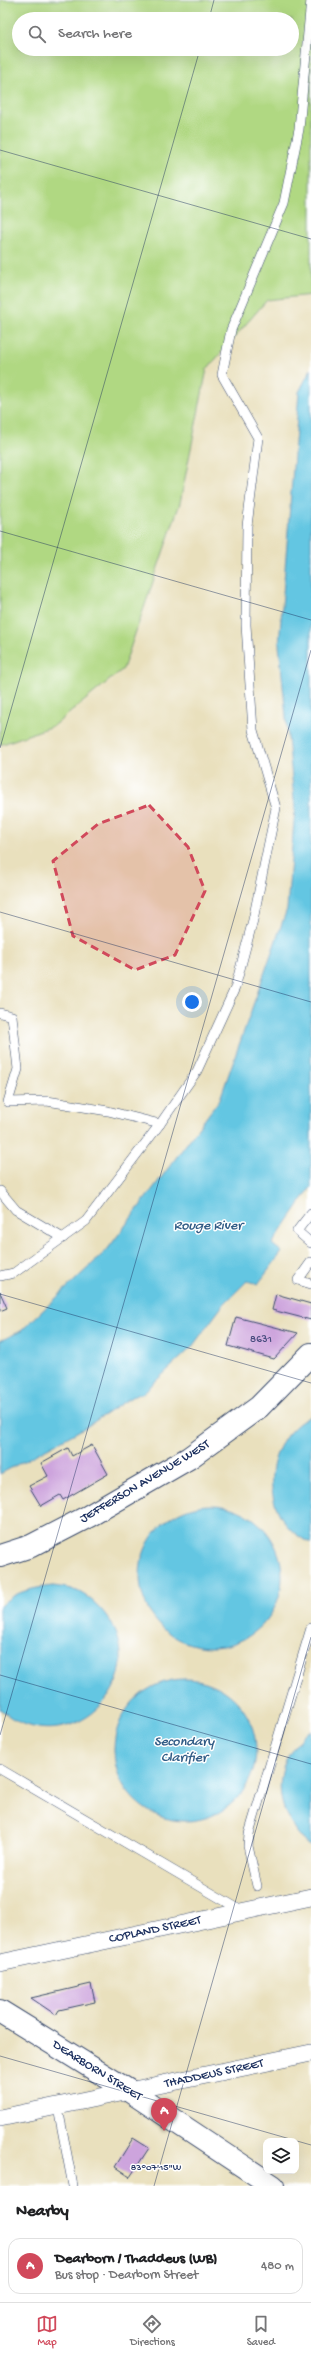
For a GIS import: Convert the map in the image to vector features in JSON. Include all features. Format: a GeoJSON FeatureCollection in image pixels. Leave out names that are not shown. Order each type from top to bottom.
{"type":"FeatureCollection","features":[{"type":"Feature","properties":{"kind":"main road","name":"JEFFERSON AVENUE WEST"},"geometry":{"type":"LineString","coordinates":[[0,1556],[31,1546],[90,1516],[189,1458],[259,1407],[311,1354]]}},
{"type":"Feature","properties":{"kind":"main road","name":"DEARBORN STREET"},"geometry":{"type":"LineString","coordinates":[[0,2011],[131,2092],[273,2186]]}},
{"type":"Feature","properties":{"kind":"street","name":"COPLAND STREET"},"geometry":{"type":"LineString","coordinates":[[0,1963],[311,1897]]}},
{"type":"Feature","properties":{"kind":"street","name":"THADDEUS STREET"},"geometry":{"type":"LineString","coordinates":[[0,2118],[58,2108],[311,2054]]}},
{"type":"Feature","properties":{"kind":"lane"},"geometry":{"type":"LineString","coordinates":[[0,1276],[14,1273],[86,1221],[160,1124],[197,1072],[235,988],[253,920],[276,808],[253,730],[246,625],[246,526],[258,438],[222,375],[231,330],[260,256],[284,203],[299,129],[310,0]]}},
{"type":"Feature","properties":{"kind":"lane"},"geometry":{"type":"LineString","coordinates":[[0,1013],[12,1016],[18,1069],[4,1104],[47,1101],[108,1111],[160,1124]]}},
{"type":"Feature","properties":{"kind":"lane"},"geometry":{"type":"LineString","coordinates":[[0,1191],[16,1210],[63,1238]]}},
{"type":"Feature","properties":{"kind":"lane"},"geometry":{"type":"LineString","coordinates":[[311,1213],[297,1232],[311,1243]]}},
{"type":"Feature","properties":{"kind":"lane"},"geometry":{"type":"LineString","coordinates":[[311,1262],[298,1280],[311,1284]]}},
{"type":"Feature","properties":{"kind":"lane"},"geometry":{"type":"LineString","coordinates":[[257,1886],[248,1846],[249,1834],[311,1628]]}},
{"type":"Feature","properties":{"kind":"lane"},"geometry":{"type":"LineString","coordinates":[[0,1769],[243,1911]]}},
{"type":"Feature","properties":{"kind":"lane"},"geometry":{"type":"LineString","coordinates":[[58,2108],[73,2186]]}},
{"type":"Feature","properties":{"kind":"highlighted area"},"geometry":{"type":"Polygon","coordinates":[[[149,805],[188,847],[205,891],[175,955],[135,970],[73,936],[53,861],[98,824],[149,805]]]}},
{"type":"Feature","properties":{"kind":"green space"},"geometry":{"type":"Polygon","coordinates":[[[0,0],[311,0],[311,295],[267,300],[207,369],[180,503],[123,669],[55,725],[0,745],[0,0]]]}},
{"type":"Feature","properties":{"kind":"water","name":"Rouge River"},"geometry":{"type":"Polygon","coordinates":[[[311,369],[311,1187],[272,1244],[282,1252],[258,1284],[247,1281],[223,1305],[191,1348],[142,1394],[136,1394],[86,1427],[0,1474],[0,1341],[21,1331],[107,1250],[220,1099],[287,909],[295,809],[279,645],[299,392],[311,369]]]}},
{"type":"Feature","properties":{"kind":"water"},"geometry":{"type":"Polygon","coordinates":[[[311,1416],[311,1543],[293,1532],[281,1517],[274,1499],[272,1480],[274,1461],[282,1443],[294,1428],[311,1416]]]}},
{"type":"Feature","properties":{"kind":"water"},"geometry":{"type":"Polygon","coordinates":[[[204,1505],[218,1505],[245,1513],[266,1531],[277,1549],[281,1562],[281,1590],[274,1610],[256,1631],[245,1639],[232,1644],[218,1647],[204,1647],[177,1639],[156,1621],[148,1610],[143,1597],[140,1583],[140,1569],[148,1542],[166,1521],[177,1513],[190,1508],[204,1505]]]}},
{"type":"Feature","properties":{"kind":"water"},"geometry":{"type":"Polygon","coordinates":[[[53,1586],[68,1588],[81,1593],[96,1604],[105,1614],[119,1640],[121,1666],[113,1689],[97,1709],[76,1723],[51,1729],[25,1725],[0,1709],[0,1606],[12,1597],[25,1591],[53,1586]]]}},
{"type":"Feature","properties":{"kind":"water","name":"Secondary Clarifier"},"geometry":{"type":"Polygon","coordinates":[[[178,1679],[192,1679],[219,1687],[240,1705],[251,1723],[255,1736],[255,1764],[248,1784],[230,1805],[219,1813],[206,1818],[192,1821],[178,1821],[151,1813],[130,1795],[122,1784],[117,1771],[114,1757],[114,1743],[122,1716],[140,1695],[151,1687],[164,1682],[178,1679]]]}},
{"type":"Feature","properties":{"kind":"water"},"geometry":{"type":"Polygon","coordinates":[[[311,1730],[311,1847],[298,1834],[288,1819],[280,1788],[282,1773],[287,1758],[297,1743],[311,1730]]]}},
{"type":"Feature","properties":{"kind":"building"},"geometry":{"type":"Polygon","coordinates":[[[0,1292],[7,1308],[0,1311],[0,1292]]]}},
{"type":"Feature","properties":{"kind":"building"},"geometry":{"type":"Polygon","coordinates":[[[276,1294],[311,1304],[311,1320],[272,1310],[276,1294]]]}},
{"type":"Feature","properties":{"kind":"building"},"geometry":{"type":"Polygon","coordinates":[[[236,1317],[298,1333],[274,1359],[228,1346],[236,1317]]]}},
{"type":"Feature","properties":{"kind":"building"},"geometry":{"type":"Polygon","coordinates":[[[92,1445],[108,1474],[63,1500],[60,1495],[41,1506],[29,1486],[48,1476],[41,1463],[68,1448],[72,1456],[92,1445]]]}},
{"type":"Feature","properties":{"kind":"building"},"geometry":{"type":"Polygon","coordinates":[[[91,1984],[95,2002],[59,2010],[56,2015],[31,1998],[91,1984]]]}},
{"type":"Feature","properties":{"kind":"building"},"geometry":{"type":"Polygon","coordinates":[[[133,2138],[149,2148],[130,2177],[115,2167],[133,2138]]]}},
{"type":"Feature","properties":{"kind":"place","name":"Dearborn / Thaddeus (WB)"},"geometry":{"type":"Point","coordinates":[164,2131]}}]}
